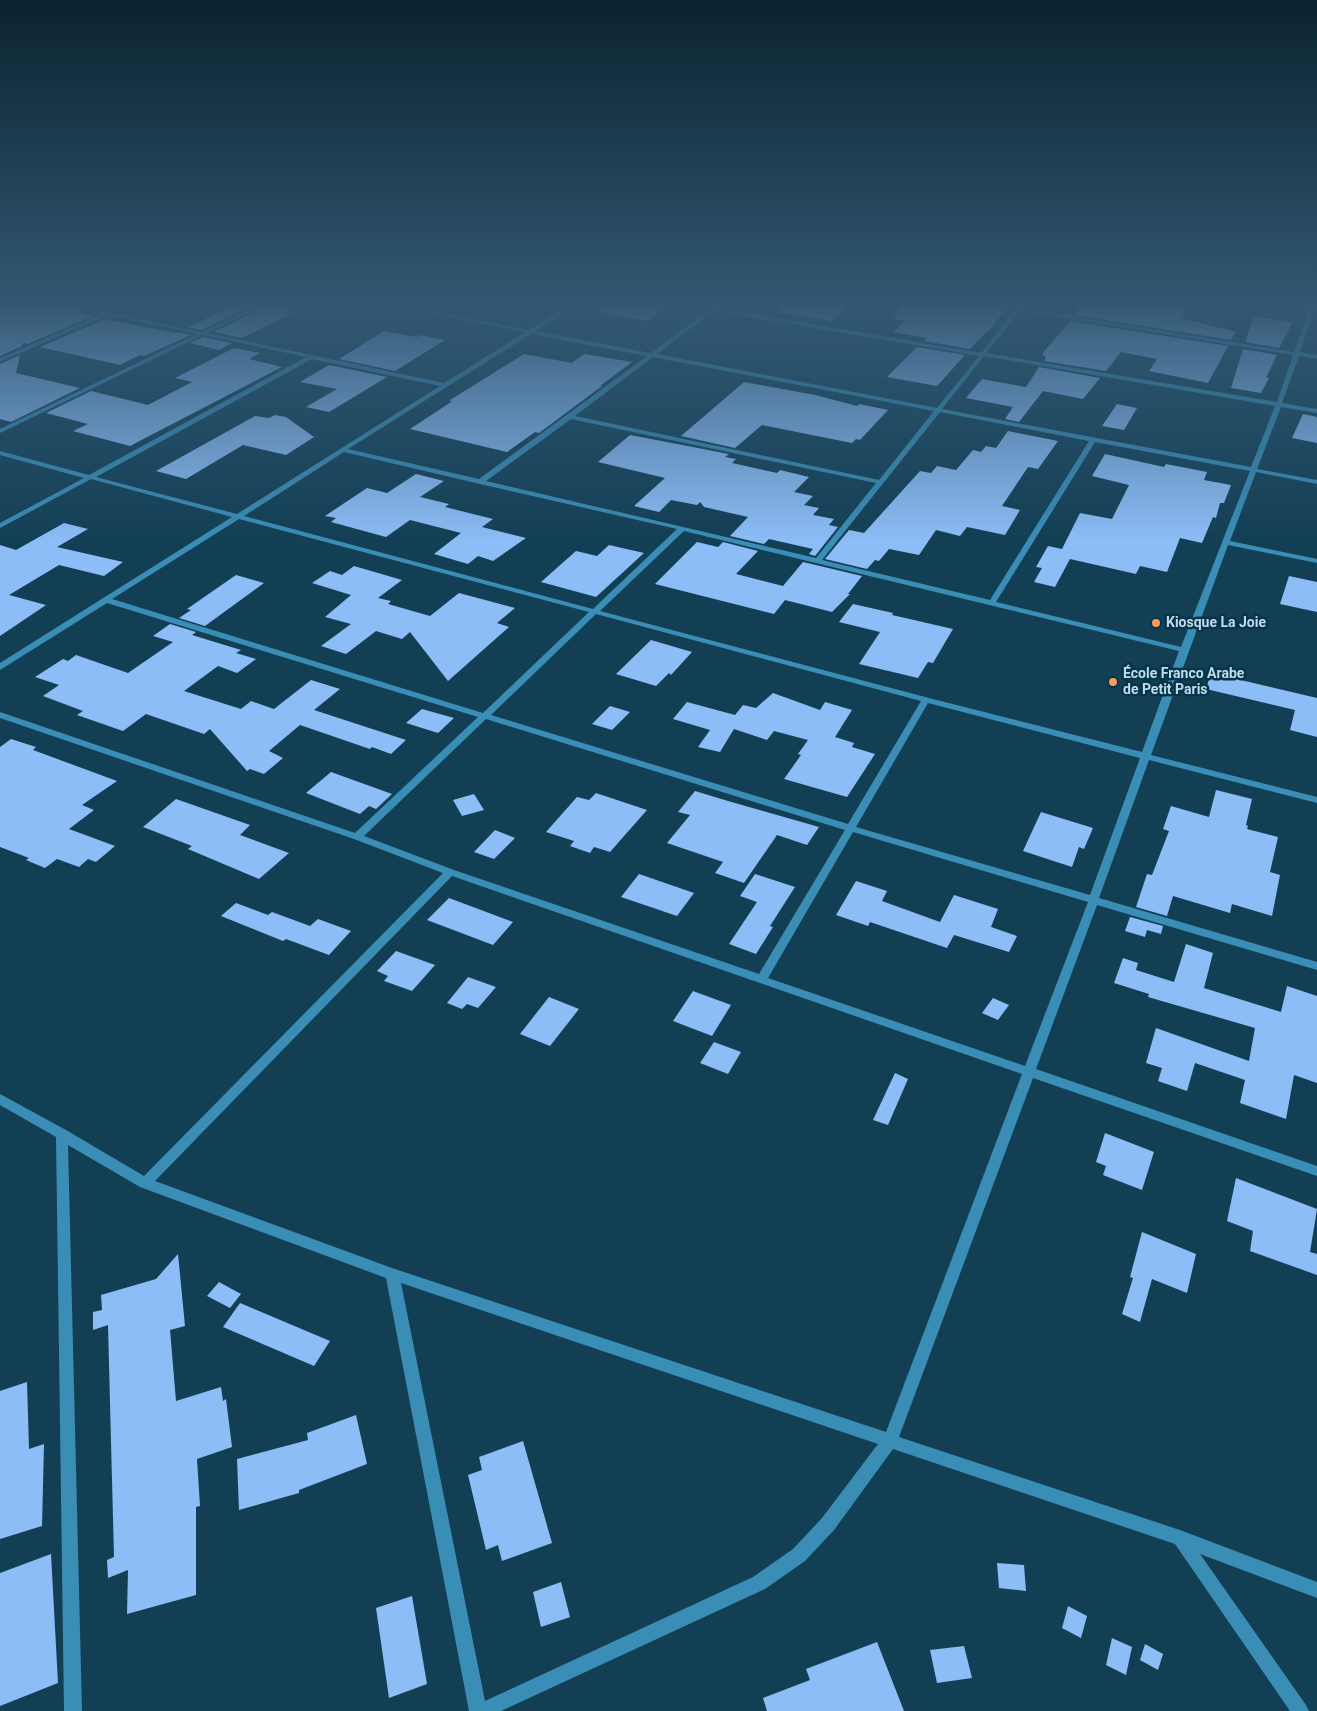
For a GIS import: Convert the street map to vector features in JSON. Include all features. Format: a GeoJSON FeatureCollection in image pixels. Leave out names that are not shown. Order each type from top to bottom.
{"type":"FeatureCollection","features":[{"type":"Feature","properties":{"kind":"street"},"geometry":{"type":"LineString","coordinates":[[0,431],[100,383]]}},
{"type":"Feature","properties":{"kind":"street"},"geometry":{"type":"LineString","coordinates":[[0,526],[263,383]]}},
{"type":"Feature","properties":{"kind":"street"},"geometry":{"type":"LineString","coordinates":[[436,383],[446,385]]}},
{"type":"Feature","properties":{"kind":"street"},"geometry":{"type":"LineString","coordinates":[[0,667],[449,383]]}},
{"type":"Feature","properties":{"kind":"street"},"geometry":{"type":"LineString","coordinates":[[480,482],[570,418],[615,383]]}},
{"type":"Feature","properties":{"kind":"street"},"geometry":{"type":"LineString","coordinates":[[793,383],[1317,482]]}},
{"type":"Feature","properties":{"kind":"street"},"geometry":{"type":"LineString","coordinates":[[818,560],[960,383]]}},
{"type":"Feature","properties":{"kind":"street"},"geometry":{"type":"LineString","coordinates":[[1154,383],[1317,411]]}},
{"type":"Feature","properties":{"kind":"street"},"geometry":{"type":"LineString","coordinates":[[482,1711],[759,1582],[799,1555],[828,1524],[890,1441],[1093,901],[1184,650],[1286,383]]}},
{"type":"Feature","properties":{"kind":"street"},"geometry":{"type":"LineString","coordinates":[[570,418],[880,482]]}},
{"type":"Feature","properties":{"kind":"street"},"geometry":{"type":"LineString","coordinates":[[992,603],[1093,440]]}},
{"type":"Feature","properties":{"kind":"street"},"geometry":{"type":"LineString","coordinates":[[343,450],[818,560],[1184,650]]}},
{"type":"Feature","properties":{"kind":"street"},"geometry":{"type":"LineString","coordinates":[[0,454],[926,700],[1317,800]]}},
{"type":"Feature","properties":{"kind":"street"},"geometry":{"type":"LineString","coordinates":[[357,837],[682,528]]}},
{"type":"Feature","properties":{"kind":"street"},"geometry":{"type":"LineString","coordinates":[[1225,542],[1317,561]]}},
{"type":"Feature","properties":{"kind":"street"},"geometry":{"type":"LineString","coordinates":[[106,600],[850,828],[1317,966]]}},
{"type":"Feature","properties":{"kind":"street"},"geometry":{"type":"LineString","coordinates":[[762,978],[926,700]]}},
{"type":"Feature","properties":{"kind":"street"},"geometry":{"type":"LineString","coordinates":[[0,716],[357,837],[450,872],[762,978],[1317,1171]]}},
{"type":"Feature","properties":{"kind":"street"},"geometry":{"type":"LineString","coordinates":[[145,1183],[450,872]]}},
{"type":"Feature","properties":{"kind":"street"},"geometry":{"type":"LineString","coordinates":[[0,1099],[145,1183],[392,1274],[1180,1538],[1317,1590]]}},
{"type":"Feature","properties":{"kind":"street"},"geometry":{"type":"LineString","coordinates":[[62,1134],[73,1711]]}},
{"type":"Feature","properties":{"kind":"street"},"geometry":{"type":"LineString","coordinates":[[392,1274],[478,1711]]}},
{"type":"Feature","properties":{"kind":"street"},"geometry":{"type":"LineString","coordinates":[[1180,1538],[1300,1711]]}},
{"type":"Feature","properties":{"kind":"building"},"geometry":{"type":"Polygon","coordinates":[[[0,383],[58,383],[80,388],[11,422],[0,419],[0,383]]]}},
{"type":"Feature","properties":{"kind":"building"},"geometry":{"type":"Polygon","coordinates":[[[190,383],[252,383],[130,446],[73,431],[88,424],[46,413],[91,391],[148,405],[190,383]]]}},
{"type":"Feature","properties":{"kind":"building"},"geometry":{"type":"Polygon","coordinates":[[[304,383],[377,383],[329,412],[306,407],[337,389],[304,383]]]}},
{"type":"Feature","properties":{"kind":"building"},"geometry":{"type":"Polygon","coordinates":[[[478,383],[604,383],[539,433],[535,432],[507,452],[410,429],[451,402],[450,400],[478,383]]]}},
{"type":"Feature","properties":{"kind":"building"},"geometry":{"type":"Polygon","coordinates":[[[743,383],[815,395],[857,406],[859,404],[888,410],[860,440],[856,439],[852,443],[762,425],[735,448],[681,436],[743,383]]]}},
{"type":"Feature","properties":{"kind":"building"},"geometry":{"type":"Polygon","coordinates":[[[919,383],[940,383],[937,386],[919,383]]]}},
{"type":"Feature","properties":{"kind":"building"},"geometry":{"type":"Polygon","coordinates":[[[979,383],[1003,383],[1026,387],[1029,383],[1096,383],[1083,399],[1043,391],[1019,422],[1005,419],[1013,407],[966,398],[979,383]]]}},
{"type":"Feature","properties":{"kind":"building"},"geometry":{"type":"Polygon","coordinates":[[[1233,383],[1266,383],[1261,393],[1231,388],[1233,383]]]}},
{"type":"Feature","properties":{"kind":"building"},"geometry":{"type":"Polygon","coordinates":[[[1117,404],[1137,408],[1124,430],[1102,426],[1117,404]]]}},
{"type":"Feature","properties":{"kind":"building"},"geometry":{"type":"Polygon","coordinates":[[[1303,414],[1317,417],[1317,443],[1292,438],[1303,414]]]}},
{"type":"Feature","properties":{"kind":"building"},"geometry":{"type":"Polygon","coordinates":[[[275,415],[286,417],[314,437],[286,455],[243,445],[186,479],[156,471],[255,416],[269,418],[275,415]]]}},
{"type":"Feature","properties":{"kind":"building"},"geometry":{"type":"Polygon","coordinates":[[[1008,431],[1058,441],[1038,469],[1028,467],[1002,506],[1020,510],[1005,535],[967,527],[960,536],[936,530],[919,555],[889,549],[879,561],[875,560],[867,569],[825,559],[849,530],[864,533],[920,471],[931,473],[937,466],[956,470],[973,450],[981,452],[986,446],[996,448],[1008,431]]]}},
{"type":"Feature","properties":{"kind":"building"},"geometry":{"type":"Polygon","coordinates":[[[630,435],[729,454],[725,457],[736,459],[732,463],[777,473],[780,470],[809,477],[794,492],[813,496],[804,505],[819,508],[813,515],[834,519],[829,525],[838,527],[815,556],[809,554],[813,549],[769,539],[764,544],[730,536],[748,517],[704,507],[700,502],[697,505],[671,500],[659,512],[634,506],[665,478],[598,462],[630,435]]]}},
{"type":"Feature","properties":{"kind":"building"},"geometry":{"type":"Polygon","coordinates":[[[1105,454],[1164,467],[1166,464],[1207,472],[1204,480],[1231,485],[1224,503],[1220,503],[1216,518],[1213,517],[1202,543],[1180,538],[1167,572],[1140,566],[1136,574],[1070,559],[1055,587],[1034,582],[1042,568],[1036,567],[1048,546],[1062,549],[1080,513],[1112,519],[1129,485],[1092,476],[1105,454]]]}},
{"type":"Feature","properties":{"kind":"building"},"geometry":{"type":"Polygon","coordinates":[[[416,474],[444,481],[420,497],[449,504],[445,507],[493,519],[482,527],[526,538],[493,561],[478,556],[468,564],[434,554],[461,533],[410,520],[386,537],[331,522],[336,518],[325,516],[367,488],[387,493],[416,474]]]}},
{"type":"Feature","properties":{"kind":"building"},"geometry":{"type":"Polygon","coordinates":[[[64,523],[88,529],[57,547],[123,562],[104,576],[59,565],[9,595],[46,605],[0,636],[0,545],[16,550],[64,523]]]}},
{"type":"Feature","properties":{"kind":"building"},"geometry":{"type":"Polygon","coordinates":[[[697,542],[718,547],[723,542],[758,551],[736,574],[783,586],[803,562],[862,576],[848,594],[850,594],[832,612],[785,600],[774,614],[655,584],[697,542]]]}},
{"type":"Feature","properties":{"kind":"building"},"geometry":{"type":"Polygon","coordinates":[[[609,545],[644,553],[596,597],[541,582],[576,551],[597,556],[609,545]]]}},
{"type":"Feature","properties":{"kind":"building"},"geometry":{"type":"Polygon","coordinates":[[[354,566],[402,580],[378,598],[391,601],[388,604],[430,616],[459,593],[515,608],[497,623],[509,627],[448,681],[410,632],[402,639],[376,631],[346,654],[321,646],[351,624],[325,617],[351,595],[312,583],[330,571],[342,575],[354,566]]]}},
{"type":"Feature","properties":{"kind":"building"},"geometry":{"type":"Polygon","coordinates":[[[236,575],[264,583],[205,626],[179,618],[191,610],[187,609],[236,575]]]}},
{"type":"Feature","properties":{"kind":"building"},"geometry":{"type":"Polygon","coordinates":[[[1289,576],[1317,582],[1317,612],[1280,604],[1289,576]]]}},
{"type":"Feature","properties":{"kind":"building"},"geometry":{"type":"Polygon","coordinates":[[[853,604],[953,629],[933,663],[928,662],[918,678],[859,664],[880,632],[839,622],[853,604]]]}},
{"type":"Feature","properties":{"kind":"building"},"geometry":{"type":"Polygon","coordinates":[[[170,624],[196,632],[192,635],[241,650],[236,653],[256,659],[237,673],[218,666],[184,691],[241,709],[251,701],[274,709],[311,680],[340,689],[314,710],[406,740],[391,754],[372,747],[370,749],[300,725],[269,751],[283,758],[264,774],[250,769],[247,771],[210,729],[204,734],[146,714],[123,731],[77,715],[83,711],[43,696],[59,685],[35,677],[63,659],[68,661],[76,655],[128,673],[173,642],[153,636],[170,624]]]}},
{"type":"Feature","properties":{"kind":"building"},"geometry":{"type":"Polygon","coordinates":[[[651,640],[692,652],[671,675],[669,673],[656,686],[616,674],[651,640]]]}},
{"type":"Feature","properties":{"kind":"building"},"geometry":{"type":"Polygon","coordinates":[[[1211,673],[1317,698],[1317,737],[1290,730],[1295,710],[1206,689],[1211,673]]]}},
{"type":"Feature","properties":{"kind":"building"},"geometry":{"type":"Polygon","coordinates":[[[773,693],[820,710],[825,702],[852,710],[835,737],[854,743],[852,747],[875,754],[847,797],[784,779],[801,755],[798,754],[808,740],[774,731],[767,740],[734,729],[720,752],[698,747],[710,730],[673,719],[687,702],[735,715],[743,705],[756,708],[773,693]]]}},
{"type":"Feature","properties":{"kind":"building"},"geometry":{"type":"Polygon","coordinates":[[[610,706],[630,712],[612,730],[592,724],[610,706]]]}},
{"type":"Feature","properties":{"kind":"building"},"geometry":{"type":"Polygon","coordinates":[[[422,709],[454,718],[438,733],[406,723],[422,709]]]}},
{"type":"Feature","properties":{"kind":"building"},"geometry":{"type":"Polygon","coordinates":[[[11,739],[36,747],[33,750],[117,781],[82,805],[94,810],[69,829],[115,846],[96,862],[88,859],[79,867],[57,859],[45,868],[26,860],[29,858],[0,847],[0,747],[11,739]]]}},
{"type":"Feature","properties":{"kind":"building"},"geometry":{"type":"Polygon","coordinates":[[[331,772],[392,794],[376,809],[369,806],[360,814],[306,793],[331,772]]]}},
{"type":"Feature","properties":{"kind":"building"},"geometry":{"type":"Polygon","coordinates":[[[1216,790],[1252,799],[1246,825],[1248,826],[1247,829],[1278,837],[1270,872],[1280,875],[1272,916],[1232,904],[1230,913],[1173,896],[1167,916],[1136,907],[1147,874],[1152,875],[1169,831],[1163,829],[1171,806],[1209,817],[1216,790]]]}},
{"type":"Feature","properties":{"kind":"building"},"geometry":{"type":"Polygon","coordinates":[[[695,791],[819,827],[807,845],[777,835],[744,883],[715,873],[723,862],[667,843],[690,815],[678,812],[695,791]]]}},
{"type":"Feature","properties":{"kind":"building"},"geometry":{"type":"Polygon","coordinates":[[[596,793],[647,810],[610,852],[594,847],[590,853],[570,846],[574,841],[546,832],[577,797],[589,800],[596,793]]]}},
{"type":"Feature","properties":{"kind":"building"},"geometry":{"type":"Polygon","coordinates":[[[474,794],[484,810],[462,816],[453,800],[474,794]]]}},
{"type":"Feature","properties":{"kind":"building"},"geometry":{"type":"Polygon","coordinates":[[[176,799],[250,825],[240,835],[289,853],[259,879],[188,849],[192,846],[143,827],[176,799]]]}},
{"type":"Feature","properties":{"kind":"building"},"geometry":{"type":"Polygon","coordinates":[[[1041,812],[1093,828],[1084,849],[1079,847],[1072,867],[1023,851],[1041,812]]]}},
{"type":"Feature","properties":{"kind":"building"},"geometry":{"type":"Polygon","coordinates":[[[495,830],[515,838],[494,859],[474,852],[495,830]]]}},
{"type":"Feature","properties":{"kind":"building"},"geometry":{"type":"Polygon","coordinates":[[[639,874],[694,893],[677,916],[621,897],[639,874]]]}},
{"type":"Feature","properties":{"kind":"building"},"geometry":{"type":"Polygon","coordinates":[[[755,874],[795,887],[770,926],[773,927],[756,954],[729,944],[757,902],[740,896],[755,874]]]}},
{"type":"Feature","properties":{"kind":"building"},"geometry":{"type":"Polygon","coordinates":[[[856,881],[887,891],[882,901],[940,922],[954,895],[998,909],[991,927],[1017,936],[1009,952],[954,935],[947,948],[870,922],[868,926],[836,915],[856,881]]]}},
{"type":"Feature","properties":{"kind":"building"},"geometry":{"type":"Polygon","coordinates":[[[449,898],[513,922],[493,945],[427,920],[449,898]]]}},
{"type":"Feature","properties":{"kind":"building"},"geometry":{"type":"Polygon","coordinates":[[[236,903],[268,915],[272,912],[310,926],[318,919],[351,931],[329,955],[286,939],[283,941],[221,916],[236,903]]]}},
{"type":"Feature","properties":{"kind":"building"},"geometry":{"type":"Polygon","coordinates":[[[1130,917],[1163,926],[1161,934],[1147,930],[1145,937],[1125,931],[1130,917]]]}},
{"type":"Feature","properties":{"kind":"building"},"geometry":{"type":"Polygon","coordinates":[[[1186,944],[1213,953],[1204,988],[1281,1012],[1287,986],[1317,996],[1317,1083],[1294,1075],[1286,1119],[1240,1103],[1245,1080],[1195,1063],[1187,1091],[1158,1081],[1162,1068],[1146,1063],[1156,1028],[1249,1061],[1255,1028],[1148,997],[1149,994],[1114,983],[1123,958],[1138,963],[1136,970],[1174,982],[1186,944]]]}},
{"type":"Feature","properties":{"kind":"building"},"geometry":{"type":"Polygon","coordinates":[[[396,951],[435,965],[412,991],[384,981],[388,976],[377,971],[396,951]]]}},
{"type":"Feature","properties":{"kind":"building"},"geometry":{"type":"Polygon","coordinates":[[[468,977],[496,987],[478,1008],[467,1004],[462,1009],[447,1003],[468,977]]]}},
{"type":"Feature","properties":{"kind":"building"},"geometry":{"type":"Polygon","coordinates":[[[693,991],[731,1005],[712,1036],[673,1021],[693,991]]]}},
{"type":"Feature","properties":{"kind":"building"},"geometry":{"type":"Polygon","coordinates":[[[549,997],[579,1009],[550,1046],[520,1034],[549,997]]]}},
{"type":"Feature","properties":{"kind":"building"},"geometry":{"type":"Polygon","coordinates":[[[993,998],[1009,1005],[998,1020],[982,1013],[993,998]]]}},
{"type":"Feature","properties":{"kind":"building"},"geometry":{"type":"Polygon","coordinates":[[[714,1042],[741,1052],[728,1074],[700,1063],[714,1042]]]}},
{"type":"Feature","properties":{"kind":"building"},"geometry":{"type":"Polygon","coordinates":[[[895,1073],[908,1079],[888,1125],[873,1120],[895,1073]]]}},
{"type":"Feature","properties":{"kind":"building"},"geometry":{"type":"Polygon","coordinates":[[[1105,1133],[1154,1152],[1142,1190],[1103,1175],[1106,1166],[1096,1162],[1105,1133]]]}},
{"type":"Feature","properties":{"kind":"building"},"geometry":{"type":"Polygon","coordinates":[[[1236,1178],[1317,1209],[1310,1252],[1317,1254],[1317,1275],[1250,1251],[1253,1231],[1227,1221],[1236,1178]]]}},
{"type":"Feature","properties":{"kind":"building"},"geometry":{"type":"Polygon","coordinates":[[[1142,1232],[1196,1254],[1187,1293],[1152,1279],[1140,1322],[1122,1314],[1133,1278],[1130,1277],[1142,1232]]]}},
{"type":"Feature","properties":{"kind":"building"},"geometry":{"type":"Polygon","coordinates":[[[178,1254],[185,1326],[170,1330],[176,1401],[221,1387],[223,1401],[226,1399],[232,1447],[197,1459],[200,1506],[196,1507],[196,1595],[127,1614],[128,1570],[108,1578],[107,1560],[114,1557],[108,1325],[93,1330],[93,1312],[102,1310],[101,1295],[156,1279],[178,1254]]]}},
{"type":"Feature","properties":{"kind":"building"},"geometry":{"type":"Polygon","coordinates":[[[219,1282],[241,1294],[230,1308],[207,1296],[219,1282]]]}},
{"type":"Feature","properties":{"kind":"building"},"geometry":{"type":"Polygon","coordinates":[[[240,1303],[330,1341],[314,1366],[223,1327],[240,1303]]]}},
{"type":"Feature","properties":{"kind":"building"},"geometry":{"type":"Polygon","coordinates":[[[27,1382],[29,1449],[44,1444],[42,1526],[0,1539],[0,1391],[27,1382]]]}},
{"type":"Feature","properties":{"kind":"building"},"geometry":{"type":"Polygon","coordinates":[[[356,1415],[367,1464],[299,1490],[299,1493],[239,1510],[237,1459],[308,1440],[307,1433],[356,1415]]]}},
{"type":"Feature","properties":{"kind":"building"},"geometry":{"type":"Polygon","coordinates":[[[523,1441],[552,1543],[502,1561],[498,1545],[486,1550],[468,1475],[482,1470],[479,1457],[523,1441]]]}},
{"type":"Feature","properties":{"kind":"building"},"geometry":{"type":"Polygon","coordinates":[[[51,1554],[58,1683],[0,1706],[0,1573],[51,1554]]]}},
{"type":"Feature","properties":{"kind":"building"},"geometry":{"type":"Polygon","coordinates":[[[997,1563],[1024,1565],[1026,1591],[999,1588],[997,1563]]]}},
{"type":"Feature","properties":{"kind":"building"},"geometry":{"type":"Polygon","coordinates":[[[561,1582],[570,1617],[541,1627],[533,1592],[561,1582]]]}},
{"type":"Feature","properties":{"kind":"building"},"geometry":{"type":"Polygon","coordinates":[[[412,1596],[427,1684],[389,1698],[376,1608],[412,1596]]]}},
{"type":"Feature","properties":{"kind":"building"},"geometry":{"type":"Polygon","coordinates":[[[1068,1606],[1087,1616],[1081,1638],[1062,1628],[1068,1606]]]}},
{"type":"Feature","properties":{"kind":"building"},"geometry":{"type":"Polygon","coordinates":[[[1112,1638],[1132,1647],[1126,1675],[1106,1665],[1112,1638]]]}},
{"type":"Feature","properties":{"kind":"building"},"geometry":{"type":"Polygon","coordinates":[[[877,1642],[904,1711],[767,1711],[763,1698],[810,1680],[806,1669],[877,1642]]]}},
{"type":"Feature","properties":{"kind":"building"},"geometry":{"type":"Polygon","coordinates":[[[1145,1644],[1163,1654],[1158,1670],[1140,1660],[1145,1644]]]}},
{"type":"Feature","properties":{"kind":"building"},"geometry":{"type":"Polygon","coordinates":[[[964,1646],[972,1678],[937,1683],[930,1650],[964,1646]]]}},
{"type":"Feature","properties":{"kind":"place","name":"Kiosque La Joie"},"geometry":{"type":"Point","coordinates":[1156,623]}},
{"type":"Feature","properties":{"kind":"place","name":"École Franco Arabe de Petit Paris"},"geometry":{"type":"Point","coordinates":[1113,682]}}]}
